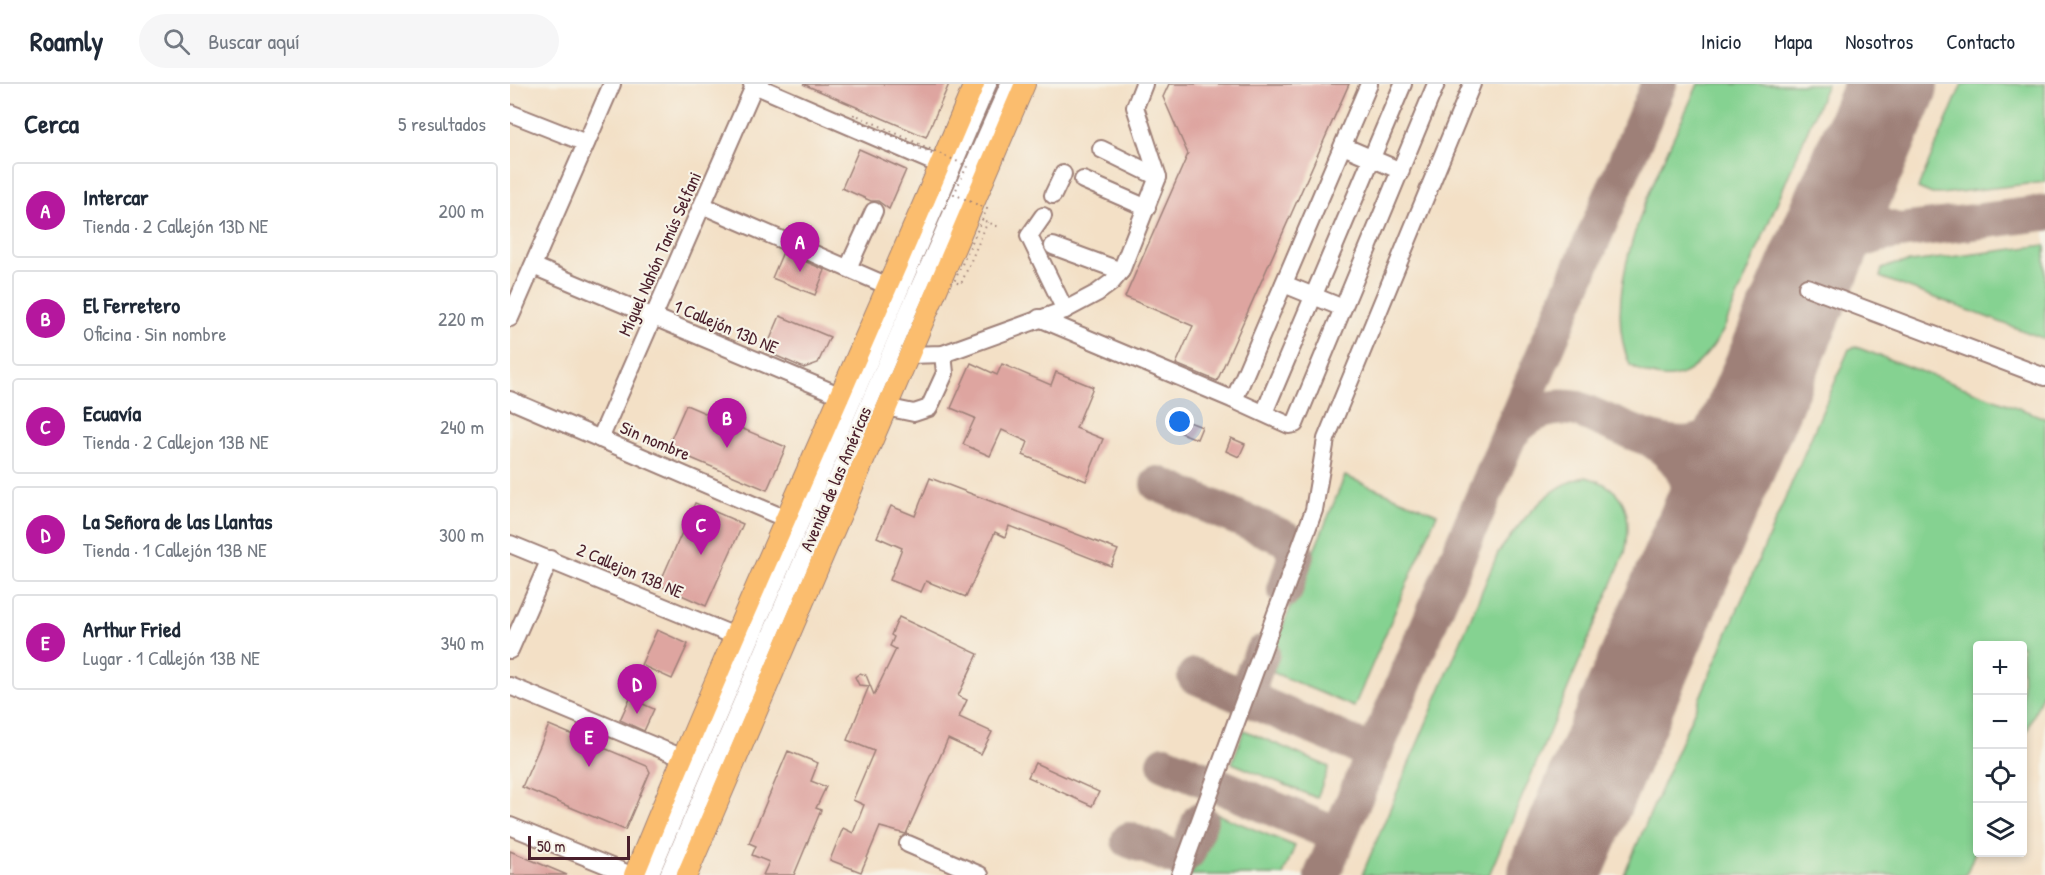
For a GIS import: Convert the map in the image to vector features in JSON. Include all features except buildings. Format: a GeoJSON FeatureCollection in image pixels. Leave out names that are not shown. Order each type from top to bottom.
{"type":"FeatureCollection","features":[{"type":"Feature","properties":{"kind":"main road","name":"Avenida de las Américas"},"geometry":{"type":"LineString","coordinates":[[632,875],[784,518],[888,286],[936,160],[974,84]]}},
{"type":"Feature","properties":{"kind":"main road","name":"Avenida de las Américas"},"geometry":{"type":"LineString","coordinates":[[687,875],[885,407],[1025,84]]}},
{"type":"Feature","properties":{"kind":"street"},"geometry":{"type":"LineString","coordinates":[[510,318],[612,84]]}},
{"type":"Feature","properties":{"kind":"street"},"geometry":{"type":"LineString","coordinates":[[754,84],[936,160]]}},
{"type":"Feature","properties":{"kind":"street","name":"Miguel Nahón Tanús Selfani"},"geometry":{"type":"LineString","coordinates":[[600,439],[652,317],[704,206],[754,84]]}},
{"type":"Feature","properties":{"kind":"street","name":"Avenida de las Américas"},"geometry":{"type":"LineString","coordinates":[[650,875],[988,84]]}},
{"type":"Feature","properties":{"kind":"street","name":"Avenida de las Américas"},"geometry":{"type":"LineString","coordinates":[[668,875],[902,325],[1009,84]]}},
{"type":"Feature","properties":{"kind":"street"},"geometry":{"type":"LineString","coordinates":[[908,355],[943,354],[1065,310],[1112,282],[1121,271],[1158,177],[1135,107],[1144,84]]}},
{"type":"Feature","properties":{"kind":"street"},"geometry":{"type":"LineString","coordinates":[[1234,400],[1369,84]]}},
{"type":"Feature","properties":{"kind":"street"},"geometry":{"type":"LineString","coordinates":[[1264,413],[1403,84]]}},
{"type":"Feature","properties":{"kind":"street"},"geometry":{"type":"LineString","coordinates":[[1039,318],[1289,425],[1295,424],[1436,84]]}},
{"type":"Feature","properties":{"kind":"street"},"geometry":{"type":"LineString","coordinates":[[1180,875],[1314,510],[1326,439],[1472,84]]}},
{"type":"Feature","properties":{"kind":"street"},"geometry":{"type":"LineString","coordinates":[[510,113],[586,143]]}},
{"type":"Feature","properties":{"kind":"street"},"geometry":{"type":"LineString","coordinates":[[1343,146],[1401,171]]}},
{"type":"Feature","properties":{"kind":"street"},"geometry":{"type":"LineString","coordinates":[[1101,149],[1158,177]]}},
{"type":"Feature","properties":{"kind":"street"},"geometry":{"type":"LineString","coordinates":[[1053,195],[1063,174]]}},
{"type":"Feature","properties":{"kind":"street"},"geometry":{"type":"LineString","coordinates":[[1083,180],[1147,208]]}},
{"type":"Feature","properties":{"kind":"street"},"geometry":{"type":"LineString","coordinates":[[704,206],[888,286]]}},
{"type":"Feature","properties":{"kind":"street"},"geometry":{"type":"LineString","coordinates":[[848,268],[874,211]]}},
{"type":"Feature","properties":{"kind":"street"},"geometry":{"type":"LineString","coordinates":[[1042,216],[1029,236],[1065,310]]}},
{"type":"Feature","properties":{"kind":"street"},"geometry":{"type":"LineString","coordinates":[[1053,246],[1121,271]]}},
{"type":"Feature","properties":{"kind":"street","name":"1 Callejón 13D NE"},"geometry":{"type":"LineString","coordinates":[[533,266],[839,395]]}},
{"type":"Feature","properties":{"kind":"street"},"geometry":{"type":"LineString","coordinates":[[1284,284],[1343,308]]}},
{"type":"Feature","properties":{"kind":"street"},"geometry":{"type":"LineString","coordinates":[[1807,286],[2045,377]]}},
{"type":"Feature","properties":{"kind":"street"},"geometry":{"type":"LineString","coordinates":[[885,407],[914,412],[929,408],[945,373],[943,354]]}},
{"type":"Feature","properties":{"kind":"street","name":"Sin nombre"},"geometry":{"type":"LineString","coordinates":[[510,400],[784,518]]}},
{"type":"Feature","properties":{"kind":"street","name":"2 Callejon 13B NE"},"geometry":{"type":"LineString","coordinates":[[510,544],[735,636]]}},
{"type":"Feature","properties":{"kind":"street"},"geometry":{"type":"LineString","coordinates":[[510,650],[550,559]]}},
{"type":"Feature","properties":{"kind":"street"},"geometry":{"type":"LineString","coordinates":[[510,686],[683,759]]}},
{"type":"Feature","properties":{"kind":"street"},"geometry":{"type":"LineString","coordinates":[[510,826],[632,875]]}},
{"type":"Feature","properties":{"kind":"street"},"geometry":{"type":"LineString","coordinates":[[908,844],[980,875]]}},
{"type":"Feature","properties":{"kind":"path"},"geometry":{"type":"LineString","coordinates":[[936,160],[853,119],[855,114],[967,166],[954,194],[987,209],[954,282],[961,284],[988,222]]}},
{"type":"Feature","properties":{"kind":"green space"},"geometry":{"type":"Polygon","coordinates":[[[1698,84],[1827,84],[1723,331],[1705,357],[1695,366],[1673,377],[1660,377],[1630,365],[1621,333],[1621,298],[1627,261],[1638,223],[1652,185],[1698,84]]]}},
{"type":"Feature","properties":{"kind":"green space"},"geometry":{"type":"Polygon","coordinates":[[[1962,84],[2045,84],[2045,182],[1941,194],[1932,194],[1918,188],[1962,84]]]}},
{"type":"Feature","properties":{"kind":"green space"},"geometry":{"type":"Polygon","coordinates":[[[2045,245],[2045,339],[1880,277],[1882,269],[1895,264],[2045,245]]]}},
{"type":"Feature","properties":{"kind":"green space"},"geometry":{"type":"Polygon","coordinates":[[[1856,347],[2045,418],[2045,688],[2027,731],[2027,641],[1973,641],[1973,857],[1966,875],[1624,875],[1849,349],[1856,347]]]}},
{"type":"Feature","properties":{"kind":"green space"},"geometry":{"type":"Polygon","coordinates":[[[1345,476],[1437,514],[1354,707],[1265,669],[1345,476]]]}},
{"type":"Feature","properties":{"kind":"green space"},"geometry":{"type":"Polygon","coordinates":[[[1586,477],[1611,488],[1624,505],[1628,527],[1625,553],[1489,875],[1362,875],[1498,553],[1525,518],[1547,496],[1572,481],[1586,477]]]}},
{"type":"Feature","properties":{"kind":"green space"},"geometry":{"type":"Polygon","coordinates":[[[1244,730],[1329,767],[1317,798],[1232,763],[1244,730]]]}},
{"type":"Feature","properties":{"kind":"green space"},"geometry":{"type":"Polygon","coordinates":[[[1212,812],[1295,846],[1283,875],[1188,875],[1212,812]]]}},
{"type":"Feature","properties":{"kind":"taxiway"},"geometry":{"type":"LineString","coordinates":[[1322,875],[1659,84]]}},
{"type":"Feature","properties":{"kind":"taxiway"},"geometry":{"type":"LineString","coordinates":[[1858,167],[1856,191],[1862,210],[1877,223],[1900,231],[2045,213]]}},
{"type":"Feature","properties":{"kind":"taxiway"},"geometry":{"type":"LineString","coordinates":[[1807,287],[1815,274],[1834,254],[1858,241],[1900,231]]}},
{"type":"Feature","properties":{"kind":"taxiway"},"geometry":{"type":"LineString","coordinates":[[1512,432],[1526,419],[1542,411],[1568,408],[1578,409],[1636,434],[1660,441],[1682,444],[1703,440],[1724,429],[1745,409],[1768,379]]}},
{"type":"Feature","properties":{"kind":"taxiway"},"geometry":{"type":"LineString","coordinates":[[1655,442],[1680,466],[1692,495],[1694,527],[1690,560]]}},
{"type":"Feature","properties":{"kind":"taxiway"},"geometry":{"type":"LineString","coordinates":[[1158,484],[1287,539],[1296,555],[1285,590]]}},
{"type":"Feature","properties":{"kind":"taxiway"},"geometry":{"type":"LineString","coordinates":[[1259,703],[1254,698],[1250,686],[1262,653]]}},
{"type":"Feature","properties":{"kind":"taxiway"},"geometry":{"type":"LineString","coordinates":[[1195,676],[1374,753]]}},
{"type":"Feature","properties":{"kind":"taxiway"},"geometry":{"type":"LineString","coordinates":[[1165,763],[1339,836]]}},
{"type":"Feature","properties":{"kind":"taxiway"},"geometry":{"type":"LineString","coordinates":[[1129,840],[1180,859],[1188,852],[1200,820]]}},
{"type":"Feature","properties":{"kind":"runway"},"geometry":{"type":"LineString","coordinates":[[1554,875],[1892,84]]}},
{"type":"Feature","properties":{"kind":"place","name":"Intercar"},"geometry":{"type":"Point","coordinates":[800,272]}},
{"type":"Feature","properties":{"kind":"place","name":"El Ferretero"},"geometry":{"type":"Point","coordinates":[727,448]}},
{"type":"Feature","properties":{"kind":"place","name":"Ecuavía"},"geometry":{"type":"Point","coordinates":[701,555]}},
{"type":"Feature","properties":{"kind":"place","name":"La Señora de las Llantas"},"geometry":{"type":"Point","coordinates":[637,714]}},
{"type":"Feature","properties":{"kind":"place","name":"Arthur Fried"},"geometry":{"type":"Point","coordinates":[589,767]}}]}
